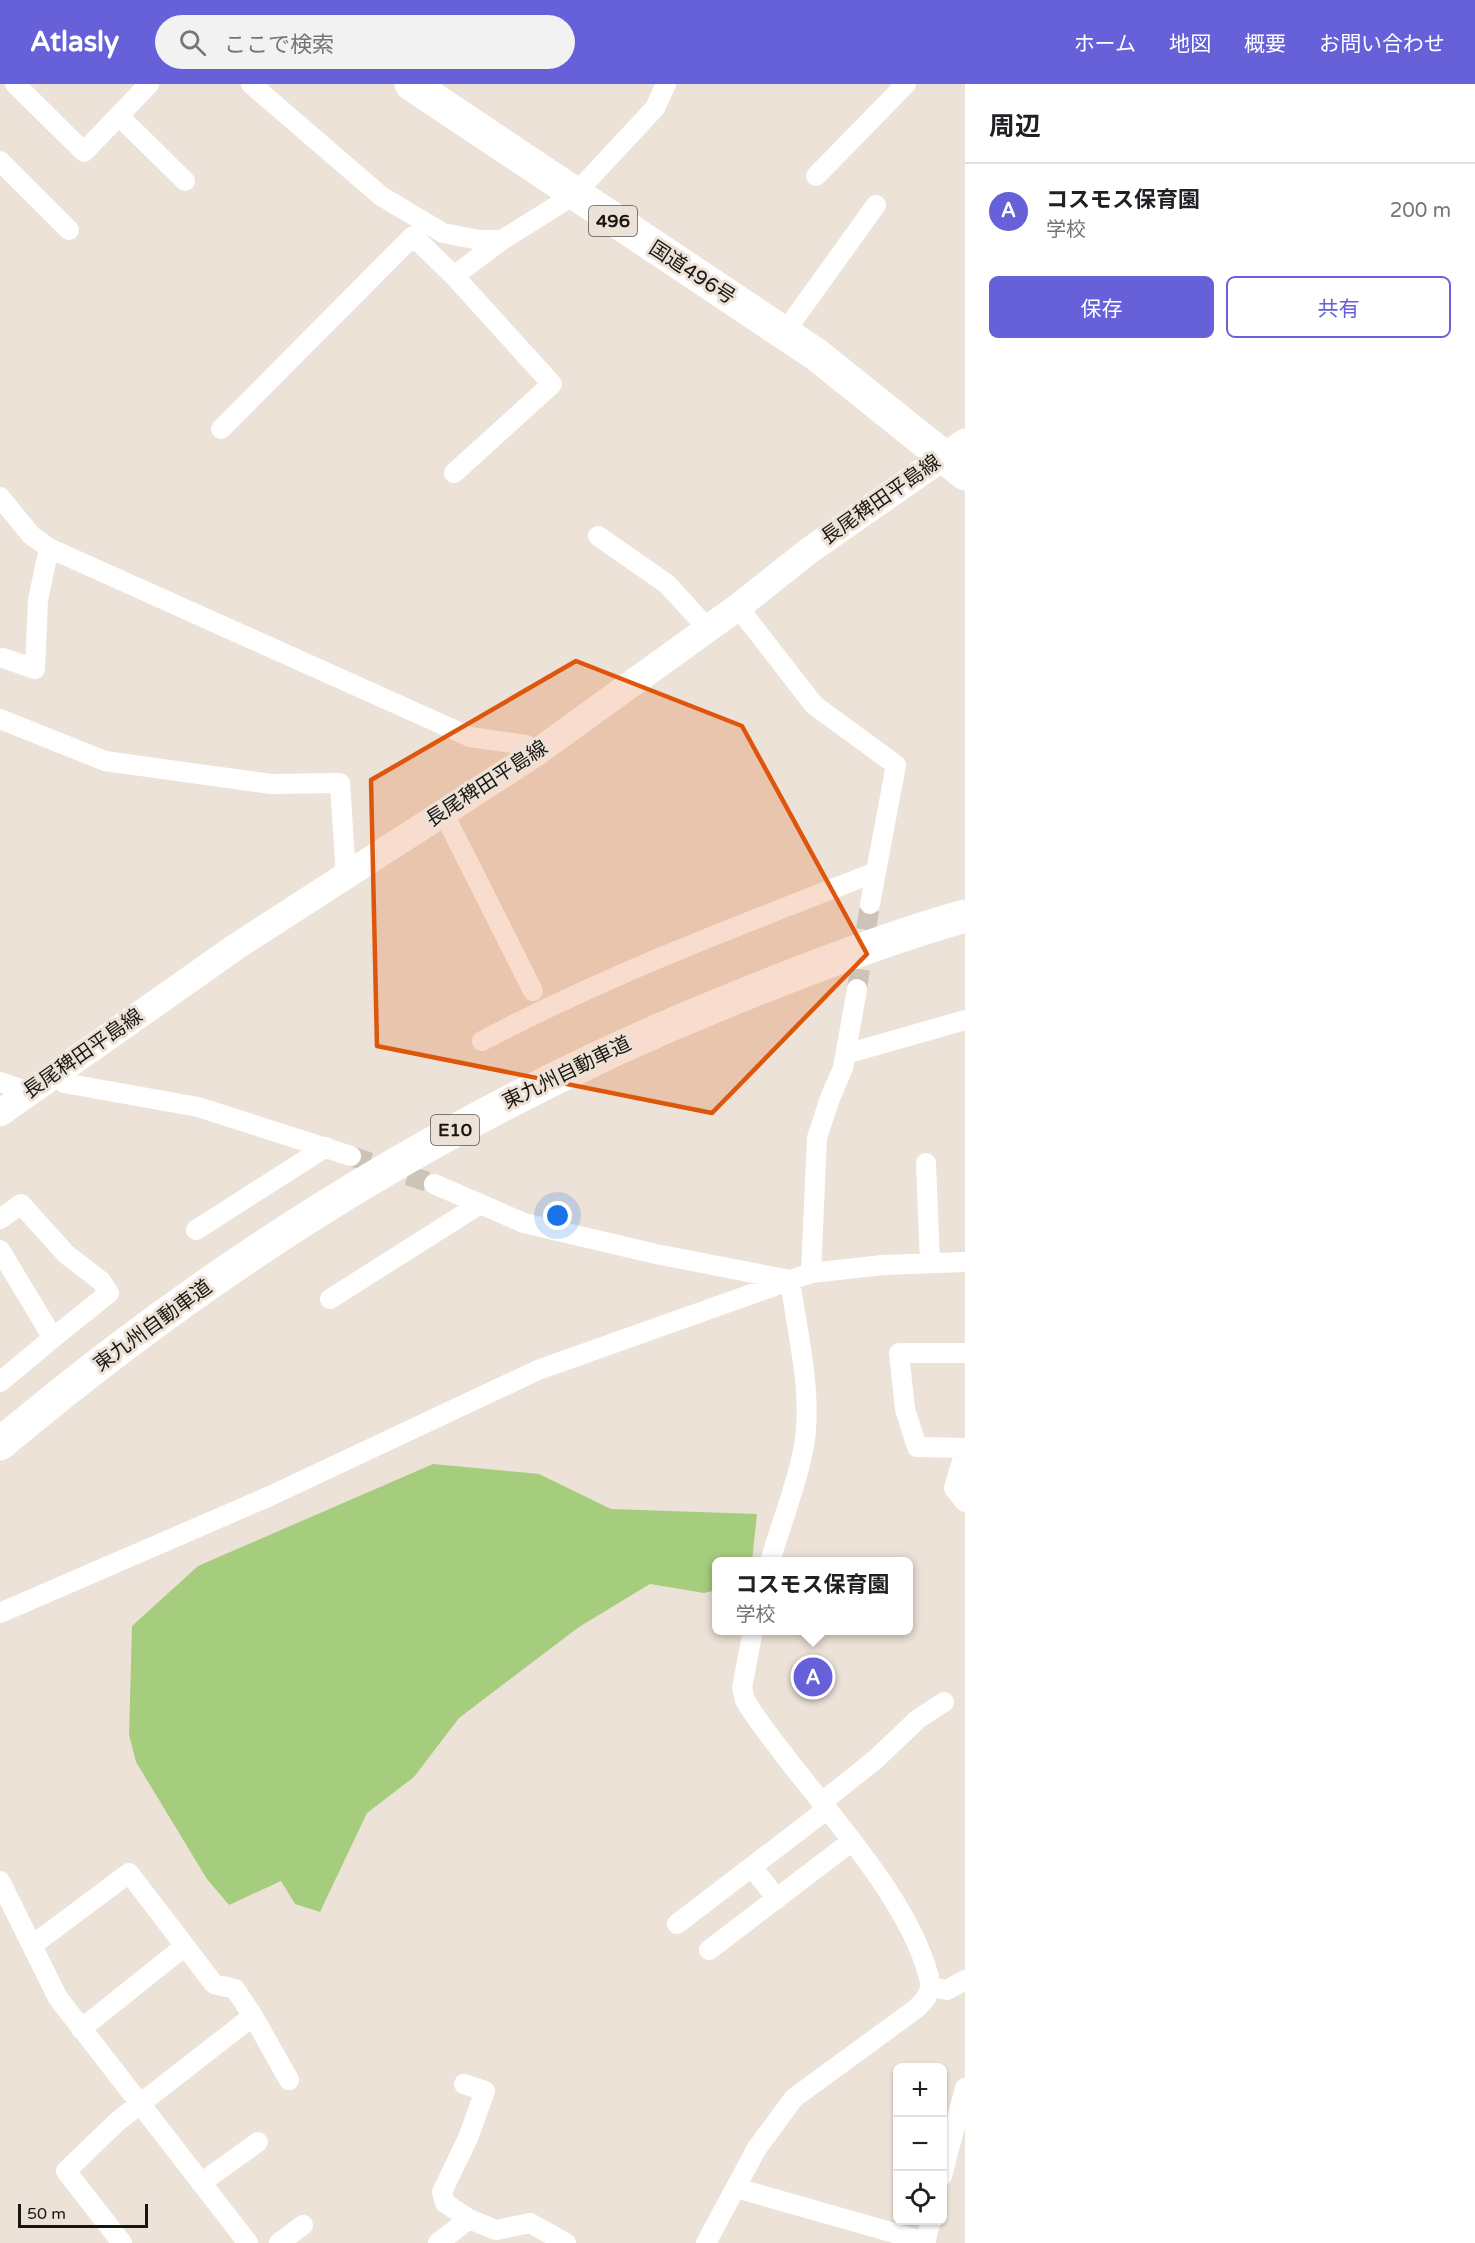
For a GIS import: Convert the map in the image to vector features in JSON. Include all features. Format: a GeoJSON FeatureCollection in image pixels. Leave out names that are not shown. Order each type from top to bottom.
{"type":"FeatureCollection","features":[{"type":"Feature","properties":{"kind":"highway","name":"国道496号"},"geometry":{"type":"LineString","coordinates":[[416,86],[574,195],[817,355],[958,458]]}},
{"type":"Feature","properties":{"kind":"highway","name":"東九州自動車道"},"geometry":{"type":"LineString","coordinates":[[0,1444],[170,1312],[304,1219],[422,1148],[606,1052],[711,1007],[811,968],[965,916]]}},
{"type":"Feature","properties":{"kind":"main road","name":"長尾稗田平島線"},"geometry":{"type":"LineString","coordinates":[[0,1113],[237,946],[533,754],[738,607],[810,550],[958,458]]}},
{"type":"Feature","properties":{"kind":"street"},"geometry":{"type":"LineString","coordinates":[[15,84],[84,152],[119,116],[143,86]]}},
{"type":"Feature","properties":{"kind":"street"},"geometry":{"type":"LineString","coordinates":[[251,84],[381,196],[443,233],[479,240],[502,240]]}},
{"type":"Feature","properties":{"kind":"street"},"geometry":{"type":"LineString","coordinates":[[454,276],[502,240],[574,195],[656,108],[666,84]]}},
{"type":"Feature","properties":{"kind":"street"},"geometry":{"type":"LineString","coordinates":[[816,176],[906,84]]}},
{"type":"Feature","properties":{"kind":"street"},"geometry":{"type":"LineString","coordinates":[[119,116],[185,181]]}},
{"type":"Feature","properties":{"kind":"street"},"geometry":{"type":"LineString","coordinates":[[0,160],[69,230]]}},
{"type":"Feature","properties":{"kind":"street"},"geometry":{"type":"LineString","coordinates":[[784,333],[876,205]]}},
{"type":"Feature","properties":{"kind":"street"},"geometry":{"type":"LineString","coordinates":[[221,429],[413,236],[454,276],[552,384],[454,473]]}},
{"type":"Feature","properties":{"kind":"street"},"geometry":{"type":"LineString","coordinates":[[0,497],[31,535],[49,548],[470,737],[526,745],[533,754]]}},
{"type":"Feature","properties":{"kind":"street"},"geometry":{"type":"LineString","coordinates":[[598,536],[667,584],[708,629]]}},
{"type":"Feature","properties":{"kind":"street"},"geometry":{"type":"LineString","coordinates":[[3,658],[35,669],[38,600],[49,548]]}},
{"type":"Feature","properties":{"kind":"street"},"geometry":{"type":"LineString","coordinates":[[738,607],[814,705],[896,765],[870,904]]}},
{"type":"Feature","properties":{"kind":"street"},"geometry":{"type":"LineString","coordinates":[[0,719],[105,761],[271,784],[340,783],[346,876]]}},
{"type":"Feature","properties":{"kind":"street"},"geometry":{"type":"LineString","coordinates":[[443,812],[533,991]]}},
{"type":"Feature","properties":{"kind":"street"},"geometry":{"type":"LineString","coordinates":[[482,1041],[558,1001],[661,955],[876,872]]}},
{"type":"Feature","properties":{"kind":"street"},"geometry":{"type":"LineString","coordinates":[[811,1273],[817,1138],[843,1068],[857,989]]}},
{"type":"Feature","properties":{"kind":"street"},"geometry":{"type":"LineString","coordinates":[[846,1054],[965,1020]]}},
{"type":"Feature","properties":{"kind":"street"},"geometry":{"type":"LineString","coordinates":[[55,1074],[64,1083],[198,1107],[351,1156]]}},
{"type":"Feature","properties":{"kind":"street"},"geometry":{"type":"LineString","coordinates":[[0,1082],[29,1092]]}},
{"type":"Feature","properties":{"kind":"street"},"geometry":{"type":"LineString","coordinates":[[196,1230],[326,1147]]}},
{"type":"Feature","properties":{"kind":"street"},"geometry":{"type":"LineString","coordinates":[[926,1163],[930,1263]]}},
{"type":"Feature","properties":{"kind":"street"},"geometry":{"type":"LineString","coordinates":[[434,1184],[524,1223],[656,1254],[790,1280]]}},
{"type":"Feature","properties":{"kind":"street"},"geometry":{"type":"LineString","coordinates":[[0,1219],[21,1204],[66,1254],[101,1281],[109,1293],[0,1382]]}},
{"type":"Feature","properties":{"kind":"street"},"geometry":{"type":"LineString","coordinates":[[330,1299],[480,1204]]}},
{"type":"Feature","properties":{"kind":"street"},"geometry":{"type":"LineString","coordinates":[[0,1250],[53,1338]]}},
{"type":"Feature","properties":{"kind":"street"},"geometry":{"type":"LineString","coordinates":[[0,1613],[270,1496],[538,1370],[811,1273],[883,1264],[965,1262]]}},
{"type":"Feature","properties":{"kind":"street"},"geometry":{"type":"LineString","coordinates":[[772,1557],[796,1480],[804,1444],[805,1396],[790,1280]]}},
{"type":"Feature","properties":{"kind":"street"},"geometry":{"type":"LineString","coordinates":[[965,1353],[899,1353],[905,1409],[916,1447],[965,1450],[954,1488],[965,1502]]}},
{"type":"Feature","properties":{"kind":"street"},"geometry":{"type":"LineString","coordinates":[[752,1635],[742,1688],[745,1700],[852,1841],[916,1939],[931,1987]]}},
{"type":"Feature","properties":{"kind":"street"},"geometry":{"type":"LineString","coordinates":[[677,1924],[752,1867],[824,1806],[918,1719],[944,1702]]}},
{"type":"Feature","properties":{"kind":"street"},"geometry":{"type":"LineString","coordinates":[[709,1950],[852,1841]]}},
{"type":"Feature","properties":{"kind":"street"},"geometry":{"type":"LineString","coordinates":[[752,1867],[777,1899]]}},
{"type":"Feature","properties":{"kind":"street"},"geometry":{"type":"LineString","coordinates":[[34,1944],[129,1873],[214,1983],[235,1989],[289,2080]]}},
{"type":"Feature","properties":{"kind":"street"},"geometry":{"type":"LineString","coordinates":[[0,1881],[34,1944],[58,1998],[248,2243]]}},
{"type":"Feature","properties":{"kind":"street"},"geometry":{"type":"LineString","coordinates":[[81,2029],[185,1946]]}},
{"type":"Feature","properties":{"kind":"street"},"geometry":{"type":"LineString","coordinates":[[931,1987],[947,1990],[965,1980]]}},
{"type":"Feature","properties":{"kind":"street"},"geometry":{"type":"LineString","coordinates":[[706,2243],[758,2148],[794,2098],[864,2044],[917,2008],[931,1987]]}},
{"type":"Feature","properties":{"kind":"street"},"geometry":{"type":"LineString","coordinates":[[122,2243],[66,2171],[118,2121],[253,2016]]}},
{"type":"Feature","properties":{"kind":"street"},"geometry":{"type":"LineString","coordinates":[[464,2084],[485,2091],[468,2138],[442,2192],[445,2203],[469,2219],[496,2230],[530,2223],[561,2242]]}},
{"type":"Feature","properties":{"kind":"street"},"geometry":{"type":"LineString","coordinates":[[943,2171],[965,2088]]}},
{"type":"Feature","properties":{"kind":"street"},"geometry":{"type":"LineString","coordinates":[[201,2183],[258,2142]]}},
{"type":"Feature","properties":{"kind":"street"},"geometry":{"type":"LineString","coordinates":[[736,2188],[926,2242],[930,2225]]}},
{"type":"Feature","properties":{"kind":"street"},"geometry":{"type":"LineString","coordinates":[[438,2243],[469,2219]]}},
{"type":"Feature","properties":{"kind":"street"},"geometry":{"type":"LineString","coordinates":[[279,2243],[303,2225]]}},
{"type":"Feature","properties":{"kind":"highlighted area"},"geometry":{"type":"Polygon","coordinates":[[[576,661],[742,726],[867,954],[712,1113],[377,1046],[371,780],[576,661]]]}},
{"type":"Feature","properties":{"kind":"shaded area"},"geometry":{"type":"Polygon","coordinates":[[[433,1464],[539,1474],[611,1509],[757,1514],[752,1557],[712,1557],[712,1591],[704,1593],[650,1584],[579,1627],[459,1718],[414,1777],[367,1813],[320,1912],[295,1904],[281,1881],[229,1905],[207,1879],[136,1762],[129,1735],[132,1626],[198,1566],[433,1464]]]}},
{"type":"Feature","properties":{"kind":"tunnel"},"geometry":{"type":"LineString","coordinates":[[857,989],[870,904]]}},
{"type":"Feature","properties":{"kind":"tunnel"},"geometry":{"type":"LineString","coordinates":[[351,1156],[434,1184]]}},
{"type":"Feature","properties":{"kind":"place","name":"コスモス保育園"},"geometry":{"type":"Point","coordinates":[813,1677]}}]}
